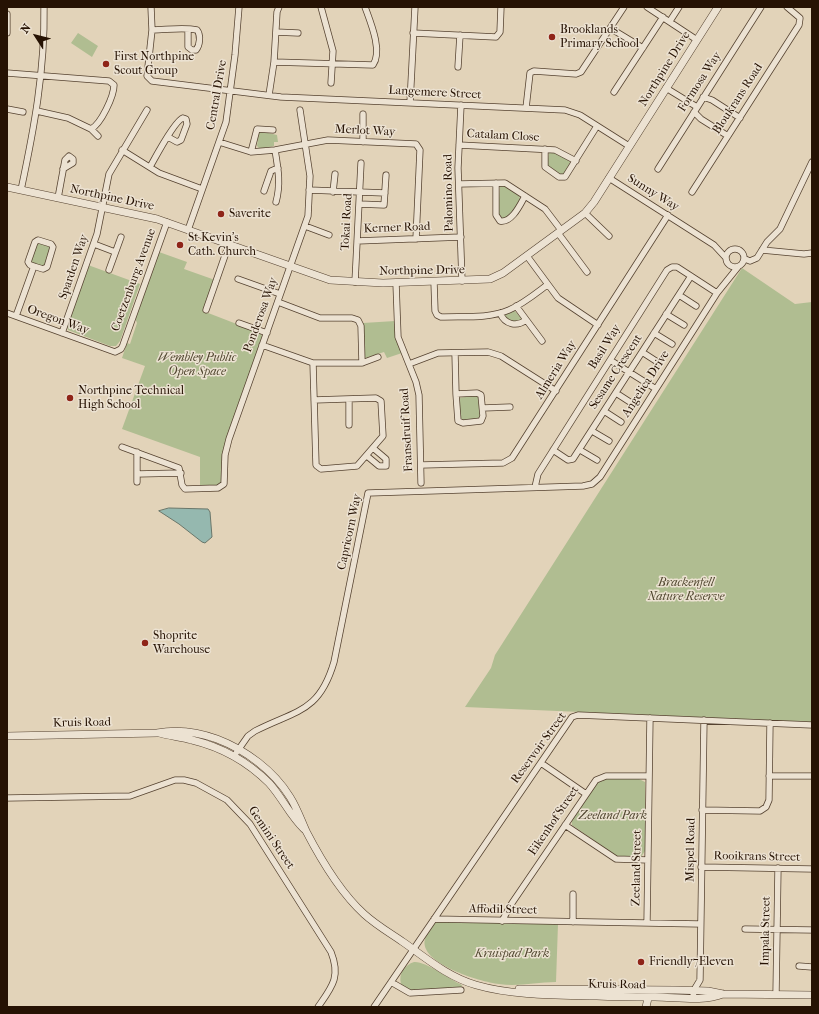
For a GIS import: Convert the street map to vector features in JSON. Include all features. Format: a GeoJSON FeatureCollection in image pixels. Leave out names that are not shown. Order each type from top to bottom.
{"type":"FeatureCollection","features":[{"type":"Feature","properties":{"kind":"street"},"geometry":{"type":"LineString","coordinates":[[21,190],[37,111],[44,28],[44,7]]}},
{"type":"Feature","properties":{"kind":"street"},"geometry":{"type":"LineString","coordinates":[[151,7],[152,30],[188,29]]}},
{"type":"Feature","properties":{"kind":"street","name":"Central Drive"},"geometry":{"type":"LineString","coordinates":[[188,230],[226,122],[231,90],[239,7]]}},
{"type":"Feature","properties":{"kind":"street"},"geometry":{"type":"LineString","coordinates":[[269,95],[274,62],[277,12],[279,7]]}},
{"type":"Feature","properties":{"kind":"street"},"geometry":{"type":"LineString","coordinates":[[321,7],[332,44],[331,84]]}},
{"type":"Feature","properties":{"kind":"street"},"geometry":{"type":"LineString","coordinates":[[274,62],[373,65],[376,61],[376,39],[365,7]]}},
{"type":"Feature","properties":{"kind":"street"},"geometry":{"type":"LineString","coordinates":[[410,103],[415,7]]}},
{"type":"Feature","properties":{"kind":"street"},"geometry":{"type":"LineString","coordinates":[[413,33],[498,36],[500,30],[501,7]]}},
{"type":"Feature","properties":{"kind":"street"},"geometry":{"type":"LineString","coordinates":[[526,108],[530,73],[534,71],[580,73],[624,7]]}},
{"type":"Feature","properties":{"kind":"street"},"geometry":{"type":"LineString","coordinates":[[647,7],[697,40]]}},
{"type":"Feature","properties":{"kind":"street"},"geometry":{"type":"LineString","coordinates":[[670,21],[679,7]]}},
{"type":"Feature","properties":{"kind":"street","name":"Northpine Drive"},"geometry":{"type":"LineString","coordinates":[[7,187],[166,222],[330,280],[396,283],[486,280],[495,278],[585,213],[718,7]]}},
{"type":"Feature","properties":{"kind":"street","name":"Formosa Way"},"geometry":{"type":"LineString","coordinates":[[658,169],[761,7]]}},
{"type":"Feature","properties":{"kind":"street","name":"Bloukrans Road"},"geometry":{"type":"LineString","coordinates":[[692,192],[799,25],[800,18],[787,7]]}},
{"type":"Feature","properties":{"kind":"street"},"geometry":{"type":"LineString","coordinates":[[7,14],[7,33]]}},
{"type":"Feature","properties":{"kind":"street"},"geometry":{"type":"LineString","coordinates":[[614,92],[663,17]]}},
{"type":"Feature","properties":{"kind":"street"},"geometry":{"type":"LineString","coordinates":[[610,28],[643,48]]}},
{"type":"Feature","properties":{"kind":"street","name":"Langemere Street"},"geometry":{"type":"LineString","coordinates":[[152,30],[147,76],[152,81],[269,95],[569,111],[580,115],[629,146]]}},
{"type":"Feature","properties":{"kind":"street"},"geometry":{"type":"LineString","coordinates":[[276,32],[298,33]]}},
{"type":"Feature","properties":{"kind":"street"},"geometry":{"type":"LineString","coordinates":[[458,67],[460,35]]}},
{"type":"Feature","properties":{"kind":"street"},"geometry":{"type":"LineString","coordinates":[[7,74],[40,75],[109,81],[113,83],[111,100],[95,126],[91,129]]}},
{"type":"Feature","properties":{"kind":"street"},"geometry":{"type":"LineString","coordinates":[[666,88],[696,109],[701,119],[728,136]]}},
{"type":"Feature","properties":{"kind":"street"},"geometry":{"type":"LineString","coordinates":[[703,97],[712,100],[740,118]]}},
{"type":"Feature","properties":{"kind":"street","name":"Palomino Road"},"geometry":{"type":"LineString","coordinates":[[461,105],[459,184],[462,281]]}},
{"type":"Feature","properties":{"kind":"street"},"geometry":{"type":"LineString","coordinates":[[7,109],[23,112]]}},
{"type":"Feature","properties":{"kind":"street","name":"Sparden Way"},"geometry":{"type":"LineString","coordinates":[[62,333],[94,244],[109,174],[147,110]]}},
{"type":"Feature","properties":{"kind":"street","name":"Ponderosa Way"},"geometry":{"type":"LineString","coordinates":[[181,473],[182,485],[185,489],[218,488],[223,486],[229,439],[308,216],[310,174],[300,110]]}},
{"type":"Feature","properties":{"kind":"street"},"geometry":{"type":"LineString","coordinates":[[37,111],[68,118],[91,129],[98,136]]}},
{"type":"Feature","properties":{"kind":"street"},"geometry":{"type":"LineString","coordinates":[[363,114],[363,142]]}},
{"type":"Feature","properties":{"kind":"street","name":"Catalam Close"},"geometry":{"type":"LineString","coordinates":[[545,149],[545,166],[559,177],[566,176],[597,126]]}},
{"type":"Feature","properties":{"kind":"street"},"geometry":{"type":"LineString","coordinates":[[251,152],[257,129],[273,130]]}},
{"type":"Feature","properties":{"kind":"street"},"geometry":{"type":"LineString","coordinates":[[150,167],[168,137]]}},
{"type":"Feature","properties":{"kind":"street","name":"Merlot Way"},"geometry":{"type":"LineString","coordinates":[[219,142],[251,152],[275,150],[324,140],[414,144],[419,147],[416,239]]}},
{"type":"Feature","properties":{"kind":"street","name":"Catalam Close"},"geometry":{"type":"LineString","coordinates":[[460,145],[545,149],[559,151],[576,161]]}},
{"type":"Feature","properties":{"kind":"street"},"geometry":{"type":"LineString","coordinates":[[122,150],[164,175],[202,189]]}},
{"type":"Feature","properties":{"kind":"street"},"geometry":{"type":"LineString","coordinates":[[275,150],[278,168],[279,191],[276,202]]}},
{"type":"Feature","properties":{"kind":"street"},"geometry":{"type":"LineString","coordinates":[[745,259],[750,261],[755,260],[780,229],[812,162]]}},
{"type":"Feature","properties":{"kind":"street","name":"Tokai Road"},"geometry":{"type":"LineString","coordinates":[[355,282],[361,163]]}},
{"type":"Feature","properties":{"kind":"street"},"geometry":{"type":"LineString","coordinates":[[264,191],[271,171],[278,168]]}},
{"type":"Feature","properties":{"kind":"street"},"geometry":{"type":"LineString","coordinates":[[58,198],[63,170]]}},
{"type":"Feature","properties":{"kind":"street"},"geometry":{"type":"LineString","coordinates":[[333,192],[334,174]]}},
{"type":"Feature","properties":{"kind":"street"},"geometry":{"type":"LineString","coordinates":[[360,204],[384,206],[386,175]]}},
{"type":"Feature","properties":{"kind":"street","name":"Sunny Way"},"geometry":{"type":"LineString","coordinates":[[609,178],[714,245]]}},
{"type":"Feature","properties":{"kind":"street"},"geometry":{"type":"LineString","coordinates":[[496,183],[496,215],[500,221],[505,221],[512,215],[525,196]]}},
{"type":"Feature","properties":{"kind":"street"},"geometry":{"type":"LineString","coordinates":[[459,184],[505,183],[547,211],[586,272]]}},
{"type":"Feature","properties":{"kind":"street"},"geometry":{"type":"LineString","coordinates":[[309,190],[385,193]]}},
{"type":"Feature","properties":{"kind":"street"},"geometry":{"type":"LineString","coordinates":[[585,213],[609,236]]}},
{"type":"Feature","properties":{"kind":"street","name":"Almeria Way"},"geometry":{"type":"LineString","coordinates":[[421,465],[504,463],[516,454],[668,215]]}},
{"type":"Feature","properties":{"kind":"street","name":"Coetzenburg Avenue"},"geometry":{"type":"LineString","coordinates":[[122,345],[166,222]]}},
{"type":"Feature","properties":{"kind":"street"},"geometry":{"type":"LineString","coordinates":[[305,226],[329,235]]}},
{"type":"Feature","properties":{"kind":"street"},"geometry":{"type":"LineString","coordinates":[[109,270],[121,236]]}},
{"type":"Feature","properties":{"kind":"street","name":"Kerner Road"},"geometry":{"type":"LineString","coordinates":[[357,241],[460,237]]}},
{"type":"Feature","properties":{"kind":"street"},"geometry":{"type":"LineString","coordinates":[[40,240],[52,245],[53,249],[46,268],[42,269],[34,266],[28,262],[36,241],[40,240]]}},
{"type":"Feature","properties":{"kind":"street"},"geometry":{"type":"LineString","coordinates":[[94,244],[116,252]]}},
{"type":"Feature","properties":{"kind":"street"},"geometry":{"type":"LineString","coordinates":[[206,310],[229,244]]}},
{"type":"Feature","properties":{"kind":"street"},"geometry":{"type":"LineString","coordinates":[[714,245],[730,250],[739,249],[744,253],[745,259]]}},
{"type":"Feature","properties":{"kind":"street"},"geometry":{"type":"LineString","coordinates":[[714,245],[726,258],[729,264],[725,282]]}},
{"type":"Feature","properties":{"kind":"street"},"geometry":{"type":"LineString","coordinates":[[726,258],[730,250]]}},
{"type":"Feature","properties":{"kind":"street"},"geometry":{"type":"LineString","coordinates":[[762,250],[804,254],[812,253]]}},
{"type":"Feature","properties":{"kind":"street"},"geometry":{"type":"LineString","coordinates":[[526,256],[547,285],[562,302],[598,325]]}},
{"type":"Feature","properties":{"kind":"street"},"geometry":{"type":"LineString","coordinates":[[729,264],[738,267],[745,259]]}},
{"type":"Feature","properties":{"kind":"street"},"geometry":{"type":"LineString","coordinates":[[16,316],[34,266]]}},
{"type":"Feature","properties":{"kind":"street","name":"Basil Way"},"geometry":{"type":"LineString","coordinates":[[535,487],[538,474],[667,270],[672,267],[677,267],[717,293]]}},
{"type":"Feature","properties":{"kind":"street","name":"Angelica Drive"},"geometry":{"type":"LineString","coordinates":[[592,484],[600,477],[717,293],[738,267]]}},
{"type":"Feature","properties":{"kind":"street","name":"Sesame Crescent"},"geometry":{"type":"LineString","coordinates":[[580,450],[691,276]]}},
{"type":"Feature","properties":{"kind":"street"},"geometry":{"type":"LineString","coordinates":[[238,279],[280,294]]}},
{"type":"Feature","properties":{"kind":"street"},"geometry":{"type":"LineString","coordinates":[[434,282],[435,311],[438,316],[492,315],[500,313],[516,306],[547,285]]}},
{"type":"Feature","properties":{"kind":"street","name":"Fransdruif Road"},"geometry":{"type":"LineString","coordinates":[[396,283],[398,337],[419,395],[421,482]]}},
{"type":"Feature","properties":{"kind":"street"},"geometry":{"type":"LineString","coordinates":[[678,295],[696,306]]}},
{"type":"Feature","properties":{"kind":"street"},"geometry":{"type":"LineString","coordinates":[[278,302],[320,318],[352,318],[358,320],[361,326],[362,363]]}},
{"type":"Feature","properties":{"kind":"street"},"geometry":{"type":"LineString","coordinates":[[516,306],[542,341]]}},
{"type":"Feature","properties":{"kind":"street","name":"Oregon Way"},"geometry":{"type":"LineString","coordinates":[[7,313],[115,352],[121,349],[122,345]]}},
{"type":"Feature","properties":{"kind":"street"},"geometry":{"type":"LineString","coordinates":[[500,313],[503,319],[510,323],[519,324],[526,320]]}},
{"type":"Feature","properties":{"kind":"street"},"geometry":{"type":"LineString","coordinates":[[666,314],[684,325]]}},
{"type":"Feature","properties":{"kind":"street"},"geometry":{"type":"LineString","coordinates":[[239,323],[266,333]]}},
{"type":"Feature","properties":{"kind":"street"},"geometry":{"type":"LineString","coordinates":[[654,333],[672,344]]}},
{"type":"Feature","properties":{"kind":"street"},"geometry":{"type":"LineString","coordinates":[[262,345],[313,363],[362,363],[378,357]]}},
{"type":"Feature","properties":{"kind":"street"},"geometry":{"type":"LineString","coordinates":[[408,364],[434,354],[488,352],[498,354],[556,391]]}},
{"type":"Feature","properties":{"kind":"street"},"geometry":{"type":"LineString","coordinates":[[642,352],[659,363]]}},
{"type":"Feature","properties":{"kind":"street"},"geometry":{"type":"LineString","coordinates":[[455,353],[456,394],[457,417],[459,422],[480,422],[483,418],[482,397],[480,394],[456,394]]}},
{"type":"Feature","properties":{"kind":"street"},"geometry":{"type":"LineString","coordinates":[[610,360],[656,389]]}},
{"type":"Feature","properties":{"kind":"street"},"geometry":{"type":"LineString","coordinates":[[313,363],[314,400],[317,468],[355,468],[383,435],[381,401],[377,398],[314,400]]}},
{"type":"Feature","properties":{"kind":"street"},"geometry":{"type":"LineString","coordinates":[[616,393],[633,404]]}},
{"type":"Feature","properties":{"kind":"street"},"geometry":{"type":"LineString","coordinates":[[349,399],[349,425]]}},
{"type":"Feature","properties":{"kind":"street"},"geometry":{"type":"LineString","coordinates":[[483,408],[510,407]]}},
{"type":"Feature","properties":{"kind":"street"},"geometry":{"type":"LineString","coordinates":[[604,412],[621,422]]}},
{"type":"Feature","properties":{"kind":"street"},"geometry":{"type":"LineString","coordinates":[[592,431],[609,441]]}},
{"type":"Feature","properties":{"kind":"street"},"geometry":{"type":"LineString","coordinates":[[122,447],[179,468],[181,473],[137,474]]}},
{"type":"Feature","properties":{"kind":"street"},"geometry":{"type":"LineString","coordinates":[[366,456],[379,466],[386,466],[386,459],[373,448]]}},
{"type":"Feature","properties":{"kind":"street"},"geometry":{"type":"LineString","coordinates":[[553,450],[571,460],[580,450],[597,460]]}},
{"type":"Feature","properties":{"kind":"street"},"geometry":{"type":"LineString","coordinates":[[137,452],[137,482]]}},
{"type":"Feature","properties":{"kind":"street","name":"Capricorn Way"},"geometry":{"type":"LineString","coordinates":[[238,749],[255,731],[305,708],[324,688],[334,662],[368,493],[592,484]]}},
{"type":"Feature","properties":{"kind":"street","name":"Reservoir Street"},"geometry":{"type":"LineString","coordinates":[[413,949],[570,720],[576,716],[812,725]]}},
{"type":"Feature","properties":{"kind":"street","name":"Zeeland Street"},"geometry":{"type":"LineString","coordinates":[[647,923],[650,718]]}},
{"type":"Feature","properties":{"kind":"street","name":"Mispel Road"},"geometry":{"type":"LineString","coordinates":[[700,980],[704,720]]}},
{"type":"Feature","properties":{"kind":"street"},"geometry":{"type":"LineString","coordinates":[[702,810],[764,810],[768,804],[770,723]]}},
{"type":"Feature","properties":{"kind":"street","name":"Kruis Road"},"geometry":{"type":"LineString","coordinates":[[7,736],[157,733],[168,731],[188,732],[219,740],[238,749],[259,764],[290,796],[300,813],[306,831],[341,888],[351,901],[365,915],[413,949],[442,969],[463,980],[479,985],[527,993],[646,1001],[708,991],[723,994],[812,995]]}},
{"type":"Feature","properties":{"kind":"street","name":"Kruis Road"},"geometry":{"type":"LineString","coordinates":[[157,733],[202,743],[234,756],[269,783],[298,823],[306,831]]}},
{"type":"Feature","properties":{"kind":"street"},"geometry":{"type":"LineString","coordinates":[[234,756],[238,749]]}},
{"type":"Feature","properties":{"kind":"street"},"geometry":{"type":"LineString","coordinates":[[541,763],[586,794]]}},
{"type":"Feature","properties":{"kind":"street","name":"Eikenhof Street"},"geometry":{"type":"LineString","coordinates":[[502,921],[596,780],[602,776],[649,776]]}},
{"type":"Feature","properties":{"kind":"street"},"geometry":{"type":"LineString","coordinates":[[769,776],[812,776]]}},
{"type":"Feature","properties":{"kind":"street","name":"Gemini Street"},"geometry":{"type":"LineString","coordinates":[[7,798],[130,796],[168,782],[184,780],[196,783],[222,796],[250,824],[331,952],[335,963],[334,981],[318,1007]]}},
{"type":"Feature","properties":{"kind":"street"},"geometry":{"type":"LineString","coordinates":[[565,825],[616,859],[648,860]]}},
{"type":"Feature","properties":{"kind":"street","name":"Rooikrans Street"},"geometry":{"type":"LineString","coordinates":[[701,867],[812,869]]}},
{"type":"Feature","properties":{"kind":"street","name":"Impala Street"},"geometry":{"type":"LineString","coordinates":[[776,994],[778,868]]}},
{"type":"Feature","properties":{"kind":"street"},"geometry":{"type":"LineString","coordinates":[[573,894],[573,922]]}},
{"type":"Feature","properties":{"kind":"street","name":"Affodil Street"},"geometry":{"type":"LineString","coordinates":[[434,920],[700,924]]}},
{"type":"Feature","properties":{"kind":"street"},"geometry":{"type":"LineString","coordinates":[[746,929],[812,930]]}},
{"type":"Feature","properties":{"kind":"street"},"geometry":{"type":"LineString","coordinates":[[374,1007],[413,949]]}},
{"type":"Feature","properties":{"kind":"street"},"geometry":{"type":"LineString","coordinates":[[799,966],[812,967]]}},
{"type":"Feature","properties":{"kind":"street"},"geometry":{"type":"LineString","coordinates":[[700,980],[703,987],[708,991]]}},
{"type":"Feature","properties":{"kind":"street"},"geometry":{"type":"LineString","coordinates":[[693,994],[700,980]]}},
{"type":"Feature","properties":{"kind":"street"},"geometry":{"type":"LineString","coordinates":[[391,982],[410,993],[461,990]]}},
{"type":"Feature","properties":{"kind":"street","name":"Kruis Road"},"geometry":{"type":"LineString","coordinates":[[511,990],[535,988],[646,989],[716,996],[723,994]]}},
{"type":"Feature","properties":{"kind":"street"},"geometry":{"type":"LineString","coordinates":[[646,989],[646,1001]]}},
{"type":"Feature","properties":{"kind":"green space"},"geometry":{"type":"Polygon","coordinates":[[[78,33],[98,46],[92,57],[71,43],[78,33]]]}},
{"type":"Feature","properties":{"kind":"green space"},"geometry":{"type":"Polygon","coordinates":[[[259,131],[277,135],[278,142],[274,142],[274,146],[260,149],[257,146],[259,131]]]}},
{"type":"Feature","properties":{"kind":"green space"},"geometry":{"type":"Polygon","coordinates":[[[549,152],[556,152],[571,161],[564,175],[560,175],[547,166],[549,152]]]}},
{"type":"Feature","properties":{"kind":"green space"},"geometry":{"type":"Polygon","coordinates":[[[500,185],[512,189],[520,198],[513,211],[502,219],[498,216],[500,185]]]}},
{"type":"Feature","properties":{"kind":"green space"},"geometry":{"type":"Polygon","coordinates":[[[39,242],[51,247],[45,265],[42,267],[32,263],[31,260],[39,242]]]}},
{"type":"Feature","properties":{"kind":"green space","name":"Wembley Public Open Space"},"geometry":{"type":"Polygon","coordinates":[[[159,252],[187,262],[184,269],[215,280],[203,311],[260,333],[263,337],[227,438],[222,482],[219,486],[200,486],[200,457],[122,429],[145,366],[122,358],[127,343],[130,344],[137,323],[135,318],[159,252]]]}},
{"type":"Feature","properties":{"kind":"green space"},"geometry":{"type":"Polygon","coordinates":[[[88,265],[140,284],[120,341],[116,346],[110,346],[68,330],[67,326],[88,265]]]}},
{"type":"Feature","properties":{"kind":"green space","name":"Brackenfell Nature Reserve"},"geometry":{"type":"Polygon","coordinates":[[[742,268],[795,304],[812,302],[812,722],[465,707],[491,668],[495,655],[742,268]]]}},
{"type":"Feature","properties":{"kind":"green space"},"geometry":{"type":"Polygon","coordinates":[[[514,310],[521,318],[519,322],[506,319],[505,314],[514,310]]]}},
{"type":"Feature","properties":{"kind":"green space"},"geometry":{"type":"Polygon","coordinates":[[[395,321],[402,353],[387,358],[384,352],[365,358],[363,323],[395,321]]]}},
{"type":"Feature","properties":{"kind":"green space"},"geometry":{"type":"Polygon","coordinates":[[[477,395],[479,397],[480,419],[460,420],[459,398],[477,395]]]}},
{"type":"Feature","properties":{"kind":"green space","name":"Zeeland Park"},"geometry":{"type":"Polygon","coordinates":[[[605,778],[639,779],[645,782],[645,851],[641,857],[616,856],[572,825],[572,820],[597,782],[605,778]]]}},
{"type":"Feature","properties":{"kind":"green space","name":"Kruispad Park"},"geometry":{"type":"Polygon","coordinates":[[[437,922],[558,924],[556,982],[513,985],[499,984],[478,980],[452,970],[431,956],[425,948],[425,939],[428,932],[437,922]]]}},
{"type":"Feature","properties":{"kind":"green space"},"geometry":{"type":"Polygon","coordinates":[[[414,962],[425,964],[438,971],[462,985],[461,988],[409,990],[401,984],[400,976],[405,967],[414,962]]]}},
{"type":"Feature","properties":{"kind":"water"},"geometry":{"type":"Polygon","coordinates":[[[169,508],[208,509],[210,512],[212,537],[205,543],[202,542],[159,511],[169,508]]]}},
{"type":"Feature","properties":{"kind":"place","name":"Brooklands Primary School"},"geometry":{"type":"Point","coordinates":[552,37]}},
{"type":"Feature","properties":{"kind":"place","name":"First Northpine Scout Group"},"geometry":{"type":"Point","coordinates":[106,64]}},
{"type":"Feature","properties":{"kind":"place","name":"Saverite"},"geometry":{"type":"Point","coordinates":[221,214]}},
{"type":"Feature","properties":{"kind":"place","name":"St Kevin's Cath. Church"},"geometry":{"type":"Point","coordinates":[180,245]}},
{"type":"Feature","properties":{"kind":"place","name":"Northpine Technical High School"},"geometry":{"type":"Point","coordinates":[70,398]}},
{"type":"Feature","properties":{"kind":"place","name":"Shoprite Warehouse"},"geometry":{"type":"Point","coordinates":[145,643]}},
{"type":"Feature","properties":{"kind":"place","name":"Friendly7Eleven"},"geometry":{"type":"Point","coordinates":[641,962]}}]}
